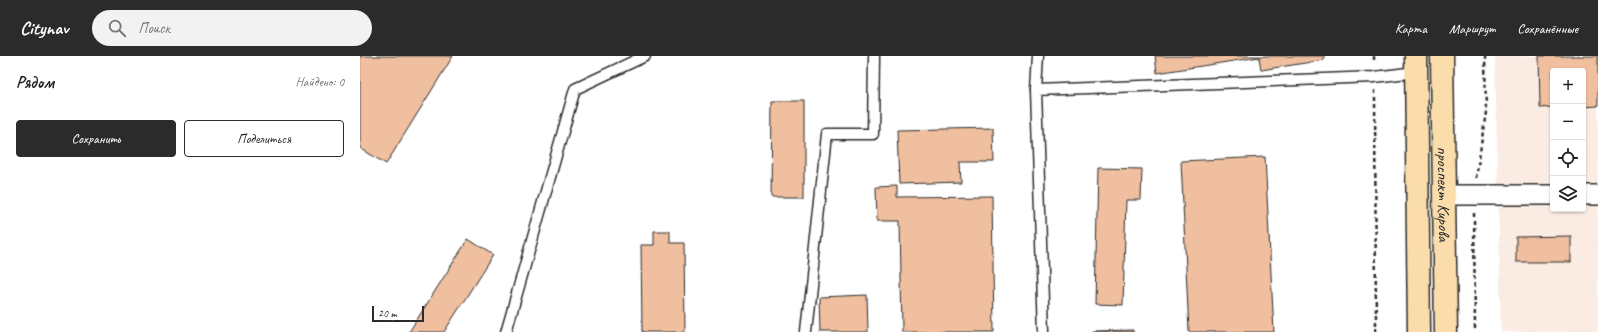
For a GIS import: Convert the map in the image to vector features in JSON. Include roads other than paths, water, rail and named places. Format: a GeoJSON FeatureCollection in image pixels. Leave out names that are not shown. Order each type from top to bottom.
{"type":"FeatureCollection","features":[{"type":"Feature","properties":{"kind":"main road","name":"проспект Кирова"},"geometry":{"type":"LineString","coordinates":[[1442,56],[1446,332]]}},
{"type":"Feature","properties":{"kind":"main road","name":"проспект Кирова"},"geometry":{"type":"LineString","coordinates":[[1416,64],[1419,332]]}},
{"type":"Feature","properties":{"kind":"street"},"geometry":{"type":"LineString","coordinates":[[1443,195],[1550,195]]}},
{"type":"Feature","properties":{"kind":"street"},"geometry":{"type":"LineString","coordinates":[[1586,195],[1598,195]]}},
{"type":"Feature","properties":{"kind":"lane"},"geometry":{"type":"LineString","coordinates":[[506,332],[575,89],[645,56]]}},
{"type":"Feature","properties":{"kind":"lane"},"geometry":{"type":"LineString","coordinates":[[806,332],[827,134],[873,134],[874,56]]}},
{"type":"Feature","properties":{"kind":"lane"},"geometry":{"type":"LineString","coordinates":[[1038,56],[1036,90],[1044,332]]}},
{"type":"Feature","properties":{"kind":"lane"},"geometry":{"type":"LineString","coordinates":[[1036,90],[1374,77],[1416,64]]}}]}
